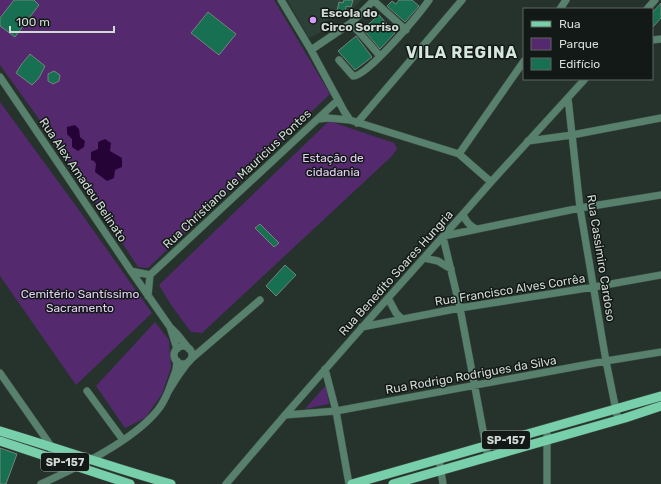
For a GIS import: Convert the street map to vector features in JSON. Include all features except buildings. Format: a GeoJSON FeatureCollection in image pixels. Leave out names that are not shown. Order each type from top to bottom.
{"type":"FeatureCollection","features":[{"type":"Feature","properties":{"kind":"main road","name":"SP-157"},"geometry":{"type":"LineString","coordinates":[[350,484],[661,396]]}},
{"type":"Feature","properties":{"kind":"main road","name":"SP-157"},"geometry":{"type":"LineString","coordinates":[[393,484],[618,420],[661,406]]}},
{"type":"Feature","properties":{"kind":"main road","name":"SP-157"},"geometry":{"type":"LineString","coordinates":[[0,431],[172,484]]}},
{"type":"Feature","properties":{"kind":"main road","name":"SP-157"},"geometry":{"type":"LineString","coordinates":[[0,440],[80,466],[129,484]]}},
{"type":"Feature","properties":{"kind":"street"},"geometry":{"type":"LineString","coordinates":[[281,0],[350,120]]}},
{"type":"Feature","properties":{"kind":"street"},"geometry":{"type":"LineString","coordinates":[[311,50],[351,23],[373,0],[406,30]]}},
{"type":"Feature","properties":{"kind":"street"},"geometry":{"type":"LineString","coordinates":[[339,60],[352,76],[356,76],[380,56],[406,30],[428,0]]}},
{"type":"Feature","properties":{"kind":"street"},"geometry":{"type":"LineString","coordinates":[[357,122],[462,0]]}},
{"type":"Feature","properties":{"kind":"street"},"geometry":{"type":"LineString","coordinates":[[648,8],[655,0]]}},
{"type":"Feature","properties":{"kind":"street"},"geometry":{"type":"LineString","coordinates":[[351,23],[380,56]]}},
{"type":"Feature","properties":{"kind":"street"},"geometry":{"type":"LineString","coordinates":[[459,154],[523,62]]}},
{"type":"Feature","properties":{"kind":"street","name":"Rua Alex Amadeu Belinato"},"geometry":{"type":"LineString","coordinates":[[0,77],[130,271],[170,327]]}},
{"type":"Feature","properties":{"kind":"street","name":"Rua Benedito Soares Hungria"},"geometry":{"type":"LineString","coordinates":[[226,484],[490,182],[584,80]]}},
{"type":"Feature","properties":{"kind":"street","name":"Rua Cassimiro Cardoso"},"geometry":{"type":"LineString","coordinates":[[568,98],[580,208],[606,361],[618,420]]}},
{"type":"Feature","properties":{"kind":"street","name":"Rua Christiano de Mauricius Pontes"},"geometry":{"type":"LineString","coordinates":[[150,275],[338,100]]}},
{"type":"Feature","properties":{"kind":"street"},"geometry":{"type":"LineString","coordinates":[[318,119],[328,118],[350,120],[459,154],[490,182]]}},
{"type":"Feature","properties":{"kind":"street"},"geometry":{"type":"LineString","coordinates":[[528,141],[572,135],[661,118]]}},
{"type":"Feature","properties":{"kind":"street"},"geometry":{"type":"LineString","coordinates":[[488,457],[460,308],[443,236],[580,208],[661,195]]}},
{"type":"Feature","properties":{"kind":"street"},"geometry":{"type":"LineString","coordinates":[[463,214],[466,222],[476,229]]}},
{"type":"Feature","properties":{"kind":"street"},"geometry":{"type":"LineString","coordinates":[[424,258],[438,261],[451,269]]}},
{"type":"Feature","properties":{"kind":"street"},"geometry":{"type":"LineString","coordinates":[[130,271],[150,275],[148,296]]}},
{"type":"Feature","properties":{"kind":"street","name":"Rua Francisco Alves Corrêa"},"geometry":{"type":"LineString","coordinates":[[362,327],[460,308],[661,275]]}},
{"type":"Feature","properties":{"kind":"street"},"geometry":{"type":"LineString","coordinates":[[388,298],[396,313],[402,319]]}},
{"type":"Feature","properties":{"kind":"street"},"geometry":{"type":"LineString","coordinates":[[42,484],[91,460],[123,440],[147,422],[158,411],[178,376],[190,360],[260,300]]}},
{"type":"Feature","properties":{"kind":"street"},"geometry":{"type":"LineString","coordinates":[[170,327],[192,354],[190,360],[182,364],[176,361]]}},
{"type":"Feature","properties":{"kind":"street"},"geometry":{"type":"LineString","coordinates":[[170,327],[177,349]]}},
{"type":"Feature","properties":{"kind":"street"},"geometry":{"type":"LineString","coordinates":[[168,392],[176,370],[174,355],[177,349],[182,346],[189,349]]}},
{"type":"Feature","properties":{"kind":"street","name":"Rua Rodrigo Rodrigues da Silva"},"geometry":{"type":"LineString","coordinates":[[285,415],[336,410],[661,352]]}},
{"type":"Feature","properties":{"kind":"street"},"geometry":{"type":"LineString","coordinates":[[325,369],[336,410],[350,484]]}},
{"type":"Feature","properties":{"kind":"street"},"geometry":{"type":"LineString","coordinates":[[0,372],[51,446],[53,458]]}},
{"type":"Feature","properties":{"kind":"street"},"geometry":{"type":"LineString","coordinates":[[87,391],[123,440]]}},
{"type":"Feature","properties":{"kind":"street"},"geometry":{"type":"LineString","coordinates":[[546,429],[547,484]]}},
{"type":"Feature","properties":{"kind":"street"},"geometry":{"type":"LineString","coordinates":[[439,459],[443,484]]}},
{"type":"Feature","properties":{"kind":"street"},"geometry":{"type":"LineString","coordinates":[[129,472],[129,484]]}},
{"type":"Feature","properties":{"kind":"shaded area","name":"Escola do Circo Sorriso"},"geometry":{"type":"Polygon","coordinates":[[[287,0],[361,0],[346,16],[335,15],[325,22],[321,32],[309,38],[287,0]]]}},
{"type":"Feature","properties":{"kind":"shaded area"},"geometry":{"type":"Polygon","coordinates":[[[75,125],[79,129],[80,137],[85,141],[84,147],[78,151],[72,147],[72,139],[67,134],[67,127],[75,125]]]}},
{"type":"Feature","properties":{"kind":"shaded area"},"geometry":{"type":"Polygon","coordinates":[[[105,139],[111,143],[110,151],[122,158],[122,167],[115,170],[114,178],[107,181],[95,172],[96,164],[91,160],[91,152],[98,149],[98,142],[105,139]]]}},
{"type":"Feature","properties":{"kind":"green space"},"geometry":{"type":"Polygon","coordinates":[[[0,0],[274,0],[330,94],[148,268],[138,267],[62,151],[0,65],[0,0]]]}},
{"type":"Feature","properties":{"kind":"green space","name":"Cemitério Santíssimo Sacramento"},"geometry":{"type":"Polygon","coordinates":[[[0,102],[152,313],[76,385],[0,276],[0,102]]]}},
{"type":"Feature","properties":{"kind":"green space","name":"Estação de cidadania"},"geometry":{"type":"Polygon","coordinates":[[[329,121],[394,143],[397,149],[392,156],[202,333],[191,332],[171,305],[159,285],[329,121]]]}},
{"type":"Feature","properties":{"kind":"green space"},"geometry":{"type":"Polygon","coordinates":[[[155,322],[169,340],[171,368],[162,394],[145,418],[125,428],[96,386],[155,322]]]}},
{"type":"Feature","properties":{"kind":"green space"},"geometry":{"type":"Polygon","coordinates":[[[326,385],[329,404],[305,409],[326,385]]]}},
{"type":"Feature","properties":{"kind":"place","name":"Escola do Circo Sorriso"},"geometry":{"type":"Point","coordinates":[313,20]}},
{"type":"Feature","properties":{"kind":"district","name":"VILA REGINA"},"geometry":{"type":"Point","coordinates":[462,52]}}]}
